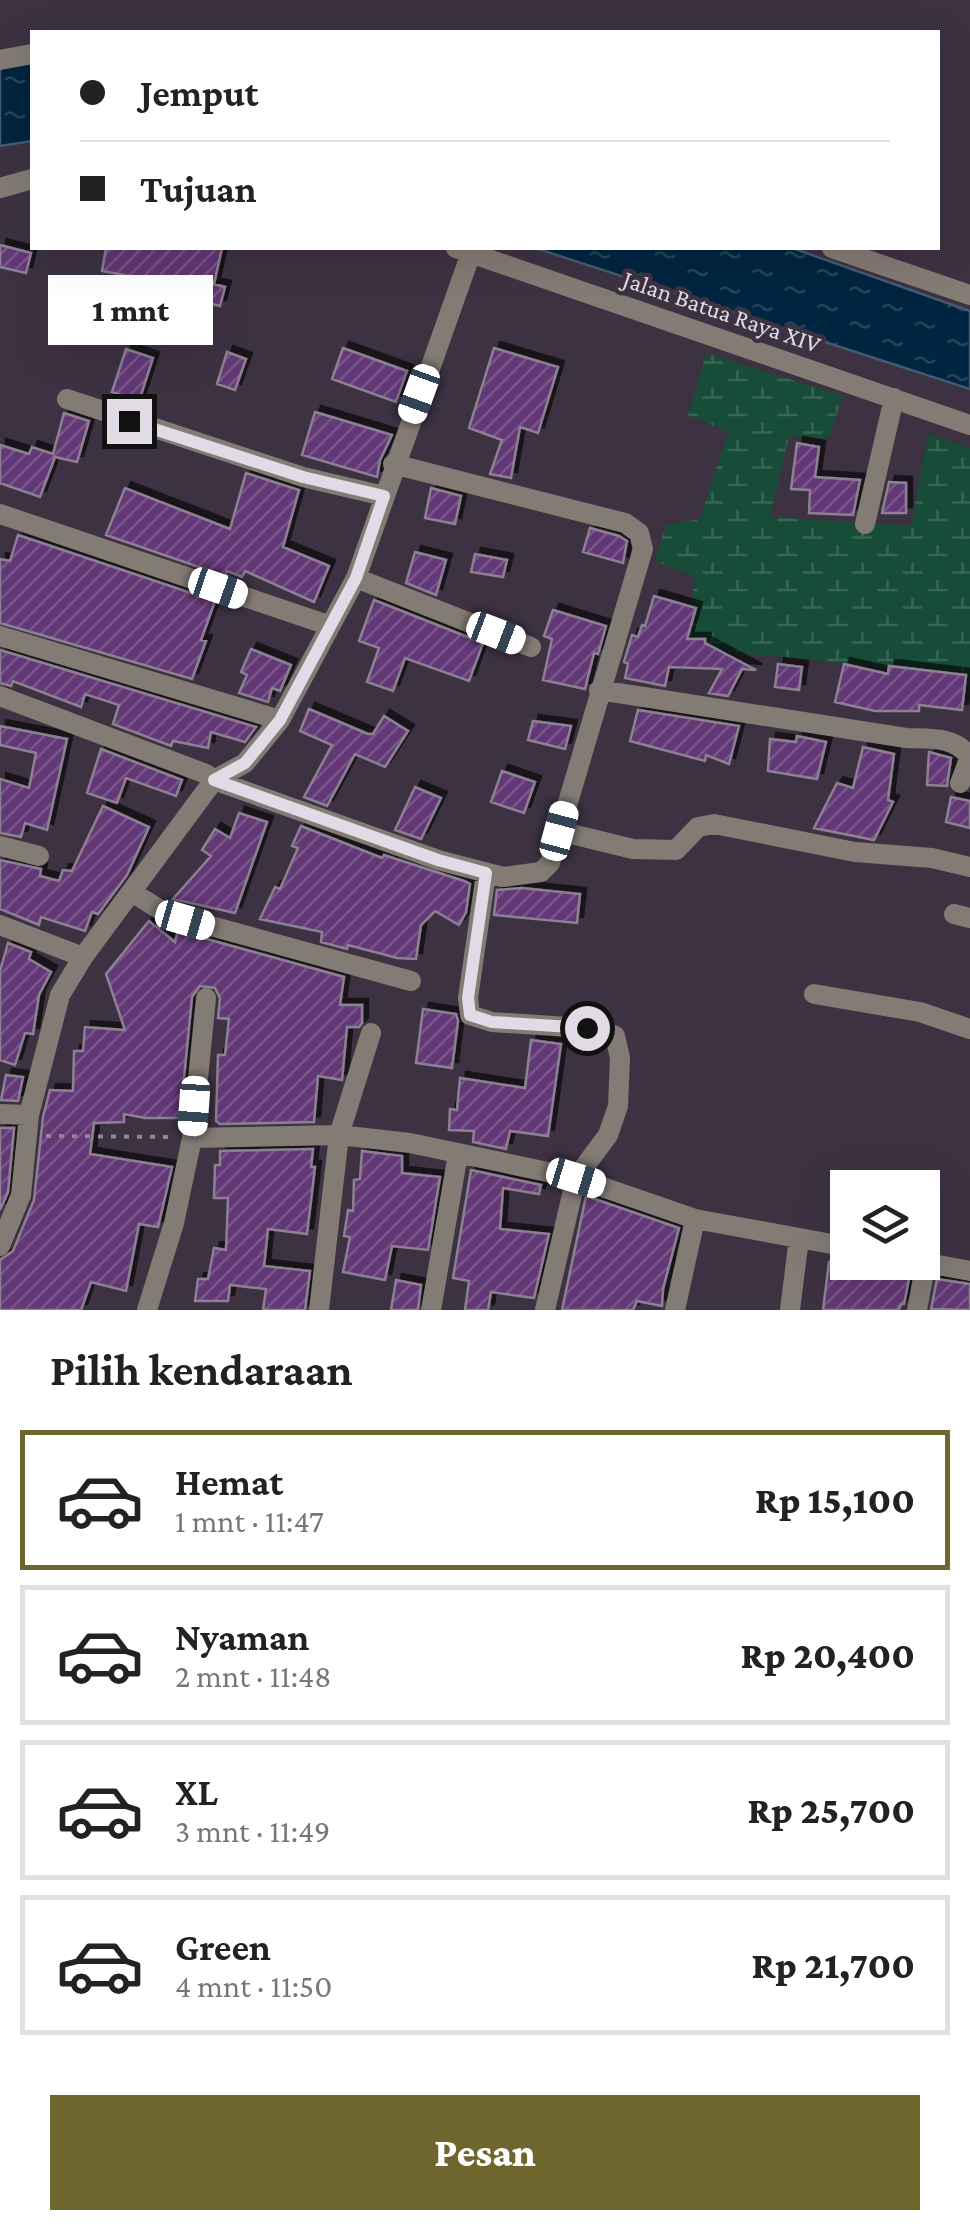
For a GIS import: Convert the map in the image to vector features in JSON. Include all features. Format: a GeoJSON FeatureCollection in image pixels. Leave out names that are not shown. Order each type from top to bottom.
{"type":"FeatureCollection","features":[{"type":"Feature","properties":{"kind":"street"},"geometry":{"type":"LineString","coordinates":[[0,60],[30,54]]}},
{"type":"Feature","properties":{"kind":"street"},"geometry":{"type":"LineString","coordinates":[[0,188],[30,180]]}},
{"type":"Feature","properties":{"kind":"street"},"geometry":{"type":"LineString","coordinates":[[0,1246],[20,1195],[27,1125],[60,994],[214,780],[245,763],[280,720],[356,578],[463,250]]}},
{"type":"Feature","properties":{"kind":"street","name":"Jalan Batua Raya XIV"},"geometry":{"type":"LineString","coordinates":[[463,250],[970,426]]}},
{"type":"Feature","properties":{"kind":"street"},"geometry":{"type":"LineString","coordinates":[[838,250],[970,294]]}},
{"type":"Feature","properties":{"kind":"street"},"geometry":{"type":"LineString","coordinates":[[865,524],[894,398]]}},
{"type":"Feature","properties":{"kind":"street"},"geometry":{"type":"LineString","coordinates":[[68,400],[286,472],[384,496]]}},
{"type":"Feature","properties":{"kind":"street"},"geometry":{"type":"LineString","coordinates":[[0,696],[214,780],[438,860],[504,878],[541,872],[550,863],[643,549],[639,533],[625,522],[393,464]]}},
{"type":"Feature","properties":{"kind":"street"},"geometry":{"type":"LineString","coordinates":[[0,514],[328,625]]}},
{"type":"Feature","properties":{"kind":"street"},"geometry":{"type":"LineString","coordinates":[[356,578],[531,647]]}},
{"type":"Feature","properties":{"kind":"street"},"geometry":{"type":"LineString","coordinates":[[0,636],[280,720]]}},
{"type":"Feature","properties":{"kind":"street"},"geometry":{"type":"LineString","coordinates":[[599,690],[906,738],[948,740],[962,747],[970,757],[960,783]]}},
{"type":"Feature","properties":{"kind":"street"},"geometry":{"type":"LineString","coordinates":[[559,831],[633,849],[676,850],[698,827],[714,824],[855,852],[932,858],[970,867]]}},
{"type":"Feature","properties":{"kind":"street"},"geometry":{"type":"LineString","coordinates":[[0,846],[39,856]]}},
{"type":"Feature","properties":{"kind":"street"},"geometry":{"type":"LineString","coordinates":[[486,873],[468,998],[470,1015],[492,1022],[600,1029],[614,1036],[620,1058],[618,1106],[608,1135],[576,1178],[545,1310]]}},
{"type":"Feature","properties":{"kind":"street"},"geometry":{"type":"LineString","coordinates":[[133,893],[167,914],[412,980]]}},
{"type":"Feature","properties":{"kind":"street"},"geometry":{"type":"LineString","coordinates":[[0,925],[83,957]]}},
{"type":"Feature","properties":{"kind":"street"},"geometry":{"type":"LineString","coordinates":[[814,994],[920,1012],[970,1029]]}},
{"type":"Feature","properties":{"kind":"street"},"geometry":{"type":"LineString","coordinates":[[147,1310],[174,1223],[192,1138],[206,998]]}},
{"type":"Feature","properties":{"kind":"street"},"geometry":{"type":"LineString","coordinates":[[319,1310],[339,1134],[371,1033]]}},
{"type":"Feature","properties":{"kind":"street"},"geometry":{"type":"LineString","coordinates":[[0,1114],[27,1125]]}},
{"type":"Feature","properties":{"kind":"street"},"geometry":{"type":"LineString","coordinates":[[192,1138],[339,1134],[410,1143],[576,1178],[695,1218],[830,1244]]}},
{"type":"Feature","properties":{"kind":"street"},"geometry":{"type":"LineString","coordinates":[[430,1310],[458,1154]]}},
{"type":"Feature","properties":{"kind":"street"},"geometry":{"type":"LineString","coordinates":[[676,1310],[695,1218]]}},
{"type":"Feature","properties":{"kind":"street"},"geometry":{"type":"LineString","coordinates":[[790,1310],[798,1238]]}},
{"type":"Feature","properties":{"kind":"street"},"geometry":{"type":"LineString","coordinates":[[940,1265],[970,1271]]}},
{"type":"Feature","properties":{"kind":"street"},"geometry":{"type":"LineString","coordinates":[[917,1310],[921,1280]]}},
{"type":"Feature","properties":{"kind":"path"},"geometry":{"type":"LineString","coordinates":[[27,1125],[192,1138]]}},
{"type":"Feature","properties":{"kind":"green space"},"geometry":{"type":"Polygon","coordinates":[[[706,353],[843,396],[828,439],[789,436],[770,517],[911,526],[928,434],[970,448],[970,676],[682,647],[696,577],[655,561],[666,525],[700,519],[728,432],[688,415],[706,353]]]}},
{"type":"Feature","properties":{"kind":"water"},"geometry":{"type":"Polygon","coordinates":[[[30,63],[30,141],[0,146],[0,68],[30,63]]]}},
{"type":"Feature","properties":{"kind":"water"},"geometry":{"type":"Polygon","coordinates":[[[541,250],[798,250],[970,311],[970,389],[541,250]]]}},
{"type":"Feature","properties":{"kind":"building"},"geometry":{"type":"Polygon","coordinates":[[[0,245],[31,253],[26,273],[0,267],[0,245]]]}},
{"type":"Feature","properties":{"kind":"building"},"geometry":{"type":"Polygon","coordinates":[[[106,250],[222,250],[214,284],[225,287],[220,306],[176,295],[175,303],[137,296],[141,278],[102,271],[106,250]]]}},
{"type":"Feature","properties":{"kind":"building"},"geometry":{"type":"Polygon","coordinates":[[[343,348],[407,371],[396,402],[332,379],[343,348]]]}},
{"type":"Feature","properties":{"kind":"building"},"geometry":{"type":"Polygon","coordinates":[[[494,348],[558,367],[538,433],[520,427],[511,478],[490,474],[502,440],[469,428],[494,348]]]}},
{"type":"Feature","properties":{"kind":"building"},"geometry":{"type":"Polygon","coordinates":[[[126,349],[153,358],[139,401],[112,392],[126,349]]]}},
{"type":"Feature","properties":{"kind":"building"},"geometry":{"type":"Polygon","coordinates":[[[227,352],[246,359],[235,390],[217,384],[227,352]]]}},
{"type":"Feature","properties":{"kind":"building"},"geometry":{"type":"Polygon","coordinates":[[[315,412],[392,435],[377,477],[302,455],[315,412]]]}},
{"type":"Feature","properties":{"kind":"building"},"geometry":{"type":"Polygon","coordinates":[[[64,413],[89,421],[77,462],[55,457],[40,497],[0,483],[0,445],[29,454],[32,447],[53,454],[64,413]]]}},
{"type":"Feature","properties":{"kind":"building"},"geometry":{"type":"Polygon","coordinates":[[[797,443],[819,447],[815,477],[860,480],[853,515],[809,513],[810,490],[791,489],[797,443]]]}},
{"type":"Feature","properties":{"kind":"building"},"geometry":{"type":"Polygon","coordinates":[[[246,473],[299,490],[283,547],[329,566],[314,602],[245,571],[242,577],[227,571],[225,576],[106,535],[125,488],[230,529],[246,473]]]}},
{"type":"Feature","properties":{"kind":"building"},"geometry":{"type":"Polygon","coordinates":[[[889,482],[906,483],[906,513],[882,513],[889,482]]]}},
{"type":"Feature","properties":{"kind":"building"},"geometry":{"type":"Polygon","coordinates":[[[431,488],[461,496],[455,524],[425,518],[431,488]]]}},
{"type":"Feature","properties":{"kind":"building"},"geometry":{"type":"Polygon","coordinates":[[[590,528],[627,541],[623,563],[583,552],[590,528]]]}},
{"type":"Feature","properties":{"kind":"building"},"geometry":{"type":"Polygon","coordinates":[[[18,535],[215,601],[192,679],[0,623],[0,559],[10,561],[18,535]]]}},
{"type":"Feature","properties":{"kind":"building"},"geometry":{"type":"Polygon","coordinates":[[[415,552],[446,560],[436,595],[406,583],[415,552]]]}},
{"type":"Feature","properties":{"kind":"building"},"geometry":{"type":"Polygon","coordinates":[[[475,554],[507,560],[503,577],[471,572],[475,554]]]}},
{"type":"Feature","properties":{"kind":"building"},"geometry":{"type":"Polygon","coordinates":[[[654,596],[696,608],[687,639],[705,639],[705,643],[756,670],[742,669],[728,696],[709,693],[722,669],[669,667],[665,686],[625,678],[628,664],[624,662],[632,635],[638,637],[642,625],[645,626],[654,596]]]}},
{"type":"Feature","properties":{"kind":"building"},"geometry":{"type":"Polygon","coordinates":[[[374,600],[483,643],[469,681],[405,658],[393,691],[367,682],[379,648],[359,641],[374,600]]]}},
{"type":"Feature","properties":{"kind":"building"},"geometry":{"type":"Polygon","coordinates":[[[553,610],[606,626],[585,689],[543,680],[552,639],[544,636],[553,610]]]}},
{"type":"Feature","properties":{"kind":"building"},"geometry":{"type":"Polygon","coordinates":[[[251,649],[291,665],[280,691],[272,688],[268,702],[239,693],[247,675],[241,672],[251,649]]]}},
{"type":"Feature","properties":{"kind":"building"},"geometry":{"type":"Polygon","coordinates":[[[0,650],[256,727],[245,742],[211,732],[208,748],[173,741],[171,746],[113,724],[119,705],[85,694],[81,707],[13,681],[11,686],[0,683],[0,650]]]}},
{"type":"Feature","properties":{"kind":"building"},"geometry":{"type":"Polygon","coordinates":[[[778,664],[802,667],[799,690],[775,687],[778,664]]]}},
{"type":"Feature","properties":{"kind":"building"},"geometry":{"type":"Polygon","coordinates":[[[844,664],[888,674],[889,666],[966,675],[962,710],[919,705],[919,711],[875,711],[835,702],[844,664]]]}},
{"type":"Feature","properties":{"kind":"building"},"geometry":{"type":"Polygon","coordinates":[[[309,709],[368,734],[373,734],[384,716],[408,731],[385,767],[355,754],[327,806],[304,797],[332,745],[300,731],[309,709]]]}},
{"type":"Feature","properties":{"kind":"building"},"geometry":{"type":"Polygon","coordinates":[[[638,710],[739,726],[729,764],[706,755],[705,761],[630,741],[638,710]]]}},
{"type":"Feature","properties":{"kind":"building"},"geometry":{"type":"Polygon","coordinates":[[[533,721],[571,726],[565,749],[528,740],[533,721]]]}},
{"type":"Feature","properties":{"kind":"building"},"geometry":{"type":"Polygon","coordinates":[[[0,726],[67,739],[47,830],[25,823],[21,837],[0,833],[0,779],[29,788],[36,753],[0,745],[0,726]]]}},
{"type":"Feature","properties":{"kind":"building"},"geometry":{"type":"Polygon","coordinates":[[[797,736],[826,742],[817,779],[768,771],[770,739],[796,742],[797,736]]]}},
{"type":"Feature","properties":{"kind":"building"},"geometry":{"type":"Polygon","coordinates":[[[863,747],[894,754],[888,800],[893,802],[874,840],[814,828],[837,783],[853,788],[863,747]]]}},
{"type":"Feature","properties":{"kind":"building"},"geometry":{"type":"Polygon","coordinates":[[[101,749],[182,780],[176,796],[126,778],[117,803],[87,793],[101,749]]]}},
{"type":"Feature","properties":{"kind":"building"},"geometry":{"type":"Polygon","coordinates":[[[929,752],[951,758],[947,786],[927,785],[929,752]]]}},
{"type":"Feature","properties":{"kind":"building"},"geometry":{"type":"Polygon","coordinates":[[[502,771],[535,782],[524,813],[491,802],[502,771]]]}},
{"type":"Feature","properties":{"kind":"building"},"geometry":{"type":"Polygon","coordinates":[[[415,787],[441,798],[421,839],[395,830],[415,787]]]}},
{"type":"Feature","properties":{"kind":"building"},"geometry":{"type":"Polygon","coordinates":[[[951,797],[970,801],[970,828],[946,822],[951,797]]]}},
{"type":"Feature","properties":{"kind":"building"},"geometry":{"type":"Polygon","coordinates":[[[103,806],[149,827],[127,875],[98,914],[92,912],[85,931],[41,917],[39,925],[0,909],[0,860],[41,869],[40,876],[59,881],[63,870],[72,871],[103,806]]]}},
{"type":"Feature","properties":{"kind":"building"},"geometry":{"type":"Polygon","coordinates":[[[239,813],[267,822],[235,913],[173,899],[211,856],[202,850],[215,829],[230,838],[239,813]]]}},
{"type":"Feature","properties":{"kind":"building"},"geometry":{"type":"Polygon","coordinates":[[[301,826],[382,858],[384,855],[470,884],[466,912],[459,925],[435,911],[421,925],[416,959],[348,945],[347,949],[321,942],[322,932],[260,919],[275,887],[280,889],[298,848],[292,846],[301,826]]]}},
{"type":"Feature","properties":{"kind":"building"},"geometry":{"type":"Polygon","coordinates":[[[522,888],[580,894],[577,923],[494,915],[497,890],[522,888]]]}},
{"type":"Feature","properties":{"kind":"building"},"geometry":{"type":"Polygon","coordinates":[[[149,921],[175,942],[178,931],[344,977],[340,1005],[362,1005],[362,1023],[359,1027],[347,1027],[342,1080],[318,1076],[314,1122],[220,1124],[216,1121],[218,1055],[225,1055],[229,1019],[218,1018],[220,998],[215,988],[200,986],[192,997],[180,1118],[124,1114],[124,1122],[94,1123],[90,1154],[172,1167],[158,1227],[139,1224],[126,1291],[91,1282],[81,1310],[0,1310],[0,1260],[13,1251],[34,1200],[43,1117],[50,1090],[73,1091],[74,1051],[83,1051],[85,1027],[125,1030],[106,974],[149,921]]]}},
{"type":"Feature","properties":{"kind":"building"},"geometry":{"type":"Polygon","coordinates":[[[8,943],[31,952],[29,959],[51,972],[39,995],[33,1034],[25,1033],[15,1065],[0,1060],[0,971],[8,943]]]}},
{"type":"Feature","properties":{"kind":"building"},"geometry":{"type":"Polygon","coordinates":[[[423,1009],[456,1014],[452,1068],[416,1063],[423,1009]]]}},
{"type":"Feature","properties":{"kind":"building"},"geometry":{"type":"Polygon","coordinates":[[[531,1040],[561,1044],[548,1136],[510,1131],[506,1149],[473,1142],[474,1131],[449,1130],[450,1109],[457,1110],[460,1078],[525,1088],[531,1040]]]}},
{"type":"Feature","properties":{"kind":"building"},"geometry":{"type":"Polygon","coordinates":[[[6,1075],[23,1077],[18,1101],[1,1100],[6,1075]]]}},
{"type":"Feature","properties":{"kind":"building"},"geometry":{"type":"Polygon","coordinates":[[[0,1128],[14,1128],[8,1192],[0,1210],[0,1128]]]}},
{"type":"Feature","properties":{"kind":"building"},"geometry":{"type":"Polygon","coordinates":[[[313,1149],[311,1167],[315,1167],[307,1234],[268,1229],[264,1266],[310,1271],[305,1310],[263,1310],[266,1289],[230,1285],[228,1301],[195,1301],[198,1279],[208,1279],[214,1248],[226,1250],[228,1198],[214,1198],[215,1165],[220,1165],[220,1151],[313,1149]]]}},
{"type":"Feature","properties":{"kind":"building"},"geometry":{"type":"Polygon","coordinates":[[[362,1151],[402,1156],[402,1173],[440,1177],[428,1250],[392,1246],[385,1280],[343,1272],[350,1237],[344,1236],[348,1210],[353,1211],[354,1180],[360,1179],[362,1151]]]}},
{"type":"Feature","properties":{"kind":"building"},"geometry":{"type":"Polygon","coordinates":[[[471,1170],[541,1185],[539,1194],[503,1188],[500,1229],[549,1234],[534,1298],[491,1292],[488,1310],[465,1310],[469,1281],[453,1278],[471,1170]]]}},
{"type":"Feature","properties":{"kind":"building"},"geometry":{"type":"Polygon","coordinates":[[[586,1196],[679,1228],[662,1306],[637,1301],[633,1310],[562,1310],[586,1196]]]}},
{"type":"Feature","properties":{"kind":"building"},"geometry":{"type":"Polygon","coordinates":[[[829,1262],[830,1280],[909,1280],[899,1310],[823,1310],[829,1262]]]}},
{"type":"Feature","properties":{"kind":"building"},"geometry":{"type":"Polygon","coordinates":[[[396,1280],[421,1285],[418,1310],[391,1310],[396,1280]]]}},
{"type":"Feature","properties":{"kind":"building"},"geometry":{"type":"Polygon","coordinates":[[[937,1280],[970,1284],[970,1310],[931,1309],[937,1280]]]}},
{"type":"Feature","properties":{"kind":"route"},"geometry":{"type":"LineString","coordinates":[[129,421],[303,477],[384,496],[356,578],[280,720],[245,763],[214,780],[438,860],[486,873],[468,998],[470,1015],[492,1022],[587,1028]]}}]}
